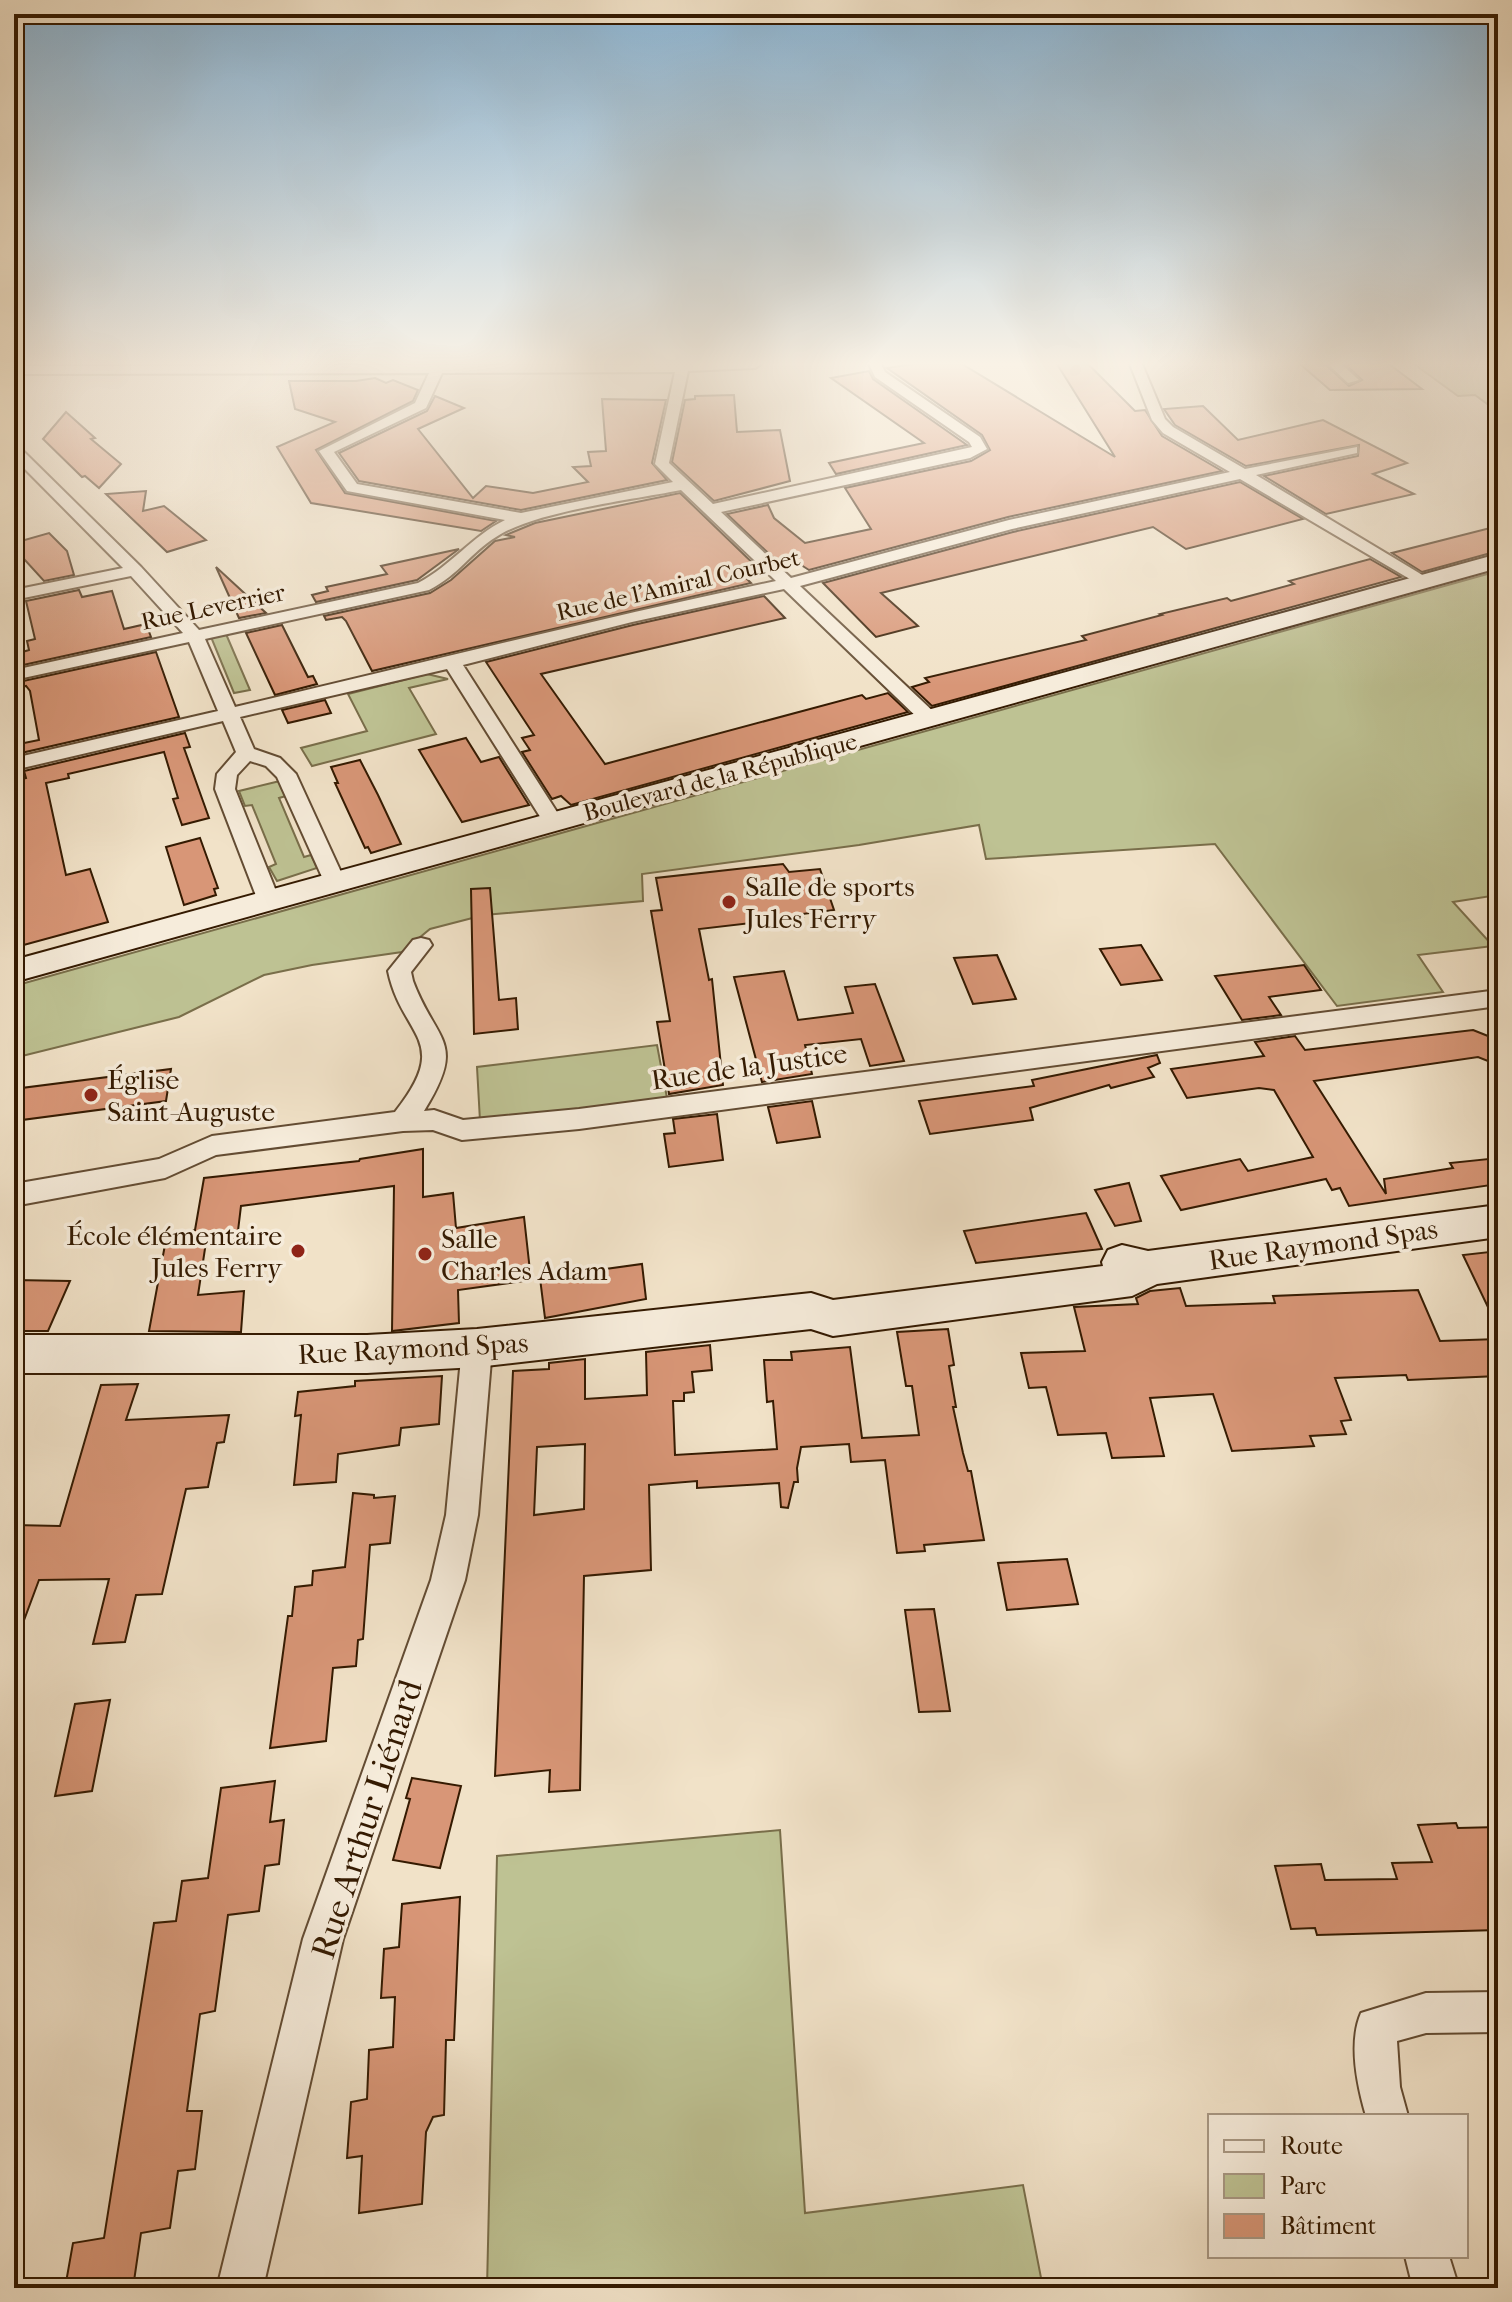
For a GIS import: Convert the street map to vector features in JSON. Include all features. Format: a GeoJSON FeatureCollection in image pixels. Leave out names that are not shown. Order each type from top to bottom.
{"type":"FeatureCollection","features":[{"type":"Feature","properties":{"kind":"street"},"geometry":{"type":"LineString","coordinates":[[36,471],[135,570],[195,636],[246,753],[273,762],[286,774],[335,883]]}},
{"type":"Feature","properties":{"kind":"street"},"geometry":{"type":"LineString","coordinates":[[339,471],[352,488],[521,518],[682,485]]}},
{"type":"Feature","properties":{"kind":"street"},"geometry":{"type":"LineString","coordinates":[[669,471],[931,720]]}},
{"type":"Feature","properties":{"kind":"street"},"geometry":{"type":"LineString","coordinates":[[708,510],[888,471]]}},
{"type":"Feature","properties":{"kind":"street"},"geometry":{"type":"LineString","coordinates":[[1240,471],[1426,582]]}},
{"type":"Feature","properties":{"kind":"street","name":"Rue de l'Amiral Courbet"},"geometry":{"type":"LineString","coordinates":[[14,764],[452,662],[630,617],[789,583],[1009,525],[1261,471]]}},
{"type":"Feature","properties":{"kind":"street","name":"Rue Leverrier"},"geometry":{"type":"LineString","coordinates":[[14,675],[423,587],[446,575],[489,534],[521,518]]}},
{"type":"Feature","properties":{"kind":"street","name":"Boulevard de la République"},"geometry":{"type":"LineString","coordinates":[[14,971],[1498,561]]}},
{"type":"Feature","properties":{"kind":"street"},"geometry":{"type":"LineString","coordinates":[[14,595],[135,570]]}},
{"type":"Feature","properties":{"kind":"street"},"geometry":{"type":"LineString","coordinates":[[452,662],[554,823]]}},
{"type":"Feature","properties":{"kind":"street"},"geometry":{"type":"LineString","coordinates":[[246,753],[227,774],[225,789],[269,901]]}},
{"type":"Feature","properties":{"kind":"street"},"geometry":{"type":"LineString","coordinates":[[403,1121],[418,1102],[434,1064],[434,1040],[403,991],[399,971],[421,945]]}},
{"type":"Feature","properties":{"kind":"street","name":"Rue de la Justice"},"geometry":{"type":"LineString","coordinates":[[14,1195],[165,1168],[212,1146],[403,1121],[434,1120],[462,1130],[579,1119],[1498,998]]}},
{"type":"Feature","properties":{"kind":"street","name":"Rue Raymond Spas"},"geometry":{"type":"LineString","coordinates":[[14,1354],[367,1354],[477,1348],[811,1311],[833,1318],[935,1295],[1132,1279],[1148,1268],[1498,1221]]}},
{"type":"Feature","properties":{"kind":"street","name":"Rue Arthur Liénard"},"geometry":{"type":"LineString","coordinates":[[240,2288],[323,1939],[448,1580],[462,1515],[477,1348]]}},
{"type":"Feature","properties":{"kind":"street"},"geometry":{"type":"LineString","coordinates":[[1386,2114],[1379,2087],[1375,2027],[1426,2013],[1498,2012]]}},
{"type":"Feature","properties":{"kind":"street"},"geometry":{"type":"LineString","coordinates":[[1428,2258],[1436,2288]]}},
{"type":"Feature","properties":{"kind":"green space"},"geometry":{"type":"Polygon","coordinates":[[[1498,571],[1498,895],[1453,902],[1493,946],[1418,955],[1443,992],[1337,1006],[1215,844],[986,859],[979,825],[859,845],[642,874],[643,901],[484,915],[430,929],[402,952],[264,975],[179,1017],[14,1058],[14,986],[1498,571]]]}},
{"type":"Feature","properties":{"kind":"green space"},"geometry":{"type":"Polygon","coordinates":[[[226,634],[250,690],[234,693],[211,637],[226,634]]]}},
{"type":"Feature","properties":{"kind":"green space"},"geometry":{"type":"Polygon","coordinates":[[[427,674],[448,679],[409,688],[436,734],[312,766],[301,748],[367,731],[348,694],[427,674]]]}},
{"type":"Feature","properties":{"kind":"green space"},"geometry":{"type":"Polygon","coordinates":[[[280,781],[286,796],[279,798],[304,857],[311,855],[317,868],[277,881],[269,867],[276,864],[252,805],[245,806],[239,791],[280,781]]]}},
{"type":"Feature","properties":{"kind":"green space"},"geometry":{"type":"Polygon","coordinates":[[[657,1045],[667,1098],[480,1121],[477,1067],[657,1045]]]}},
{"type":"Feature","properties":{"kind":"green space"},"geometry":{"type":"Polygon","coordinates":[[[780,1830],[805,2213],[1023,2185],[1043,2288],[487,2288],[497,1856],[780,1830]]]}},
{"type":"Feature","properties":{"kind":"building"},"geometry":{"type":"Polygon","coordinates":[[[76,471],[114,471],[99,488],[85,476],[76,471]]]}},
{"type":"Feature","properties":{"kind":"building"},"geometry":{"type":"Polygon","coordinates":[[[292,471],[330,471],[345,493],[496,521],[481,531],[311,503],[292,471]]]}},
{"type":"Feature","properties":{"kind":"building"},"geometry":{"type":"Polygon","coordinates":[[[352,471],[452,471],[473,498],[486,486],[533,493],[588,482],[577,471],[659,471],[667,480],[521,510],[359,481],[352,471]]]}},
{"type":"Feature","properties":{"kind":"building"},"geometry":{"type":"Polygon","coordinates":[[[682,471],[788,471],[790,481],[714,501],[682,471]]]}},
{"type":"Feature","properties":{"kind":"building"},"geometry":{"type":"Polygon","coordinates":[[[922,471],[1220,471],[1008,517],[809,570],[798,563],[783,567],[727,514],[768,505],[774,518],[805,543],[871,529],[845,488],[922,471]]]}},
{"type":"Feature","properties":{"kind":"building"},"geometry":{"type":"Polygon","coordinates":[[[1285,471],[1381,471],[1373,474],[1414,494],[1326,514],[1264,476],[1285,471]]]}},
{"type":"Feature","properties":{"kind":"building"},"geometry":{"type":"Polygon","coordinates":[[[1240,482],[1303,519],[1186,549],[1153,527],[881,593],[918,626],[876,637],[823,583],[1013,532],[1240,482]]]}},
{"type":"Feature","properties":{"kind":"building"},"geometry":{"type":"Polygon","coordinates":[[[146,491],[143,511],[164,506],[206,540],[167,552],[106,494],[146,491]]]}},
{"type":"Feature","properties":{"kind":"building"},"geometry":{"type":"Polygon","coordinates":[[[680,493],[762,572],[744,576],[751,583],[372,671],[346,621],[342,617],[326,620],[324,616],[430,593],[451,580],[495,541],[515,537],[506,535],[535,523],[680,493]]]}},
{"type":"Feature","properties":{"kind":"building"},"geometry":{"type":"Polygon","coordinates":[[[1498,526],[1498,551],[1422,572],[1392,553],[1498,526]]]}},
{"type":"Feature","properties":{"kind":"building"},"geometry":{"type":"Polygon","coordinates":[[[49,533],[67,551],[74,575],[44,581],[14,548],[14,543],[49,533]]]}},
{"type":"Feature","properties":{"kind":"building"},"geometry":{"type":"Polygon","coordinates":[[[459,549],[417,580],[316,602],[312,595],[328,591],[326,587],[387,574],[381,566],[459,549]]]}},
{"type":"Feature","properties":{"kind":"building"},"geometry":{"type":"Polygon","coordinates":[[[1370,559],[1401,577],[932,706],[912,687],[929,682],[925,678],[1086,640],[1082,636],[1227,598],[1231,601],[1370,559]]]}},
{"type":"Feature","properties":{"kind":"building"},"geometry":{"type":"Polygon","coordinates":[[[216,567],[266,613],[239,618],[216,567]]]}},
{"type":"Feature","properties":{"kind":"building"},"geometry":{"type":"Polygon","coordinates":[[[79,590],[82,597],[112,591],[124,629],[146,624],[151,637],[14,667],[14,661],[20,659],[19,653],[29,650],[27,641],[35,639],[26,601],[79,590]]]}},
{"type":"Feature","properties":{"kind":"building"},"geometry":{"type":"Polygon","coordinates":[[[764,596],[785,618],[541,674],[605,764],[862,695],[866,699],[888,693],[908,712],[571,805],[561,796],[552,799],[522,752],[530,750],[522,738],[534,735],[486,662],[764,596]]]}},
{"type":"Feature","properties":{"kind":"building"},"geometry":{"type":"Polygon","coordinates":[[[282,625],[308,677],[313,676],[317,684],[275,695],[246,633],[282,625]]]}},
{"type":"Feature","properties":{"kind":"building"},"geometry":{"type":"Polygon","coordinates":[[[156,652],[179,717],[21,753],[19,744],[39,740],[30,691],[26,686],[14,689],[14,683],[156,652]]]}},
{"type":"Feature","properties":{"kind":"building"},"geometry":{"type":"Polygon","coordinates":[[[325,700],[331,713],[288,723],[282,710],[325,700]]]}},
{"type":"Feature","properties":{"kind":"building"},"geometry":{"type":"Polygon","coordinates":[[[185,733],[190,747],[184,748],[209,818],[182,825],[173,799],[178,798],[164,752],[68,774],[69,778],[46,783],[66,875],[90,869],[108,922],[20,946],[17,925],[14,926],[14,781],[26,778],[24,771],[185,733]]]}},
{"type":"Feature","properties":{"kind":"building"},"geometry":{"type":"Polygon","coordinates":[[[466,738],[481,762],[499,757],[529,805],[462,822],[419,750],[466,738]]]}},
{"type":"Feature","properties":{"kind":"building"},"geometry":{"type":"Polygon","coordinates":[[[360,760],[401,844],[371,853],[368,847],[365,848],[335,783],[338,783],[331,767],[360,760]]]}},
{"type":"Feature","properties":{"kind":"building"},"geometry":{"type":"Polygon","coordinates":[[[200,838],[218,888],[214,889],[216,895],[184,905],[166,847],[200,838]]]}},
{"type":"Feature","properties":{"kind":"building"},"geometry":{"type":"Polygon","coordinates":[[[783,864],[789,872],[820,869],[834,910],[802,914],[803,917],[699,929],[709,980],[712,979],[723,1085],[669,1094],[657,1022],[670,1021],[651,911],[662,910],[656,878],[783,864]]]}},
{"type":"Feature","properties":{"kind":"building"},"geometry":{"type":"Polygon","coordinates":[[[490,888],[499,1000],[516,998],[518,1029],[474,1034],[471,889],[490,888]]]}},
{"type":"Feature","properties":{"kind":"building"},"geometry":{"type":"Polygon","coordinates":[[[1141,945],[1162,980],[1121,985],[1100,949],[1141,945]]]}},
{"type":"Feature","properties":{"kind":"building"},"geometry":{"type":"Polygon","coordinates":[[[997,955],[1016,999],[973,1004],[954,958],[997,955]]]}},
{"type":"Feature","properties":{"kind":"building"},"geometry":{"type":"Polygon","coordinates":[[[1304,965],[1321,990],[1269,997],[1281,1015],[1242,1020],[1215,976],[1304,965]]]}},
{"type":"Feature","properties":{"kind":"building"},"geometry":{"type":"Polygon","coordinates":[[[784,971],[798,1020],[853,1013],[845,987],[875,984],[904,1061],[870,1066],[861,1039],[805,1045],[812,1074],[762,1082],[734,977],[784,971]]]}},
{"type":"Feature","properties":{"kind":"building"},"geometry":{"type":"Polygon","coordinates":[[[1473,1030],[1498,1040],[1498,1065],[1478,1057],[1314,1081],[1386,1194],[1384,1179],[1453,1168],[1450,1163],[1498,1158],[1498,1184],[1349,1206],[1340,1188],[1332,1190],[1326,1179],[1181,1210],[1161,1176],[1240,1159],[1248,1171],[1313,1157],[1274,1090],[1259,1088],[1187,1098],[1171,1069],[1264,1056],[1255,1042],[1295,1036],[1305,1050],[1473,1030]]]}},
{"type":"Feature","properties":{"kind":"building"},"geometry":{"type":"Polygon","coordinates":[[[1157,1055],[1160,1063],[1148,1068],[1154,1077],[1111,1088],[1109,1085],[1030,1108],[1033,1120],[930,1134],[919,1101],[1034,1086],[1032,1080],[1157,1055]]]}},
{"type":"Feature","properties":{"kind":"building","name":"Église Saint-Auguste"},"geometry":{"type":"Polygon","coordinates":[[[171,1069],[166,1101],[14,1121],[14,1089],[171,1069]]]}},
{"type":"Feature","properties":{"kind":"building"},"geometry":{"type":"Polygon","coordinates":[[[812,1101],[820,1137],[777,1143],[768,1107],[812,1101]]]}},
{"type":"Feature","properties":{"kind":"building"},"geometry":{"type":"Polygon","coordinates":[[[717,1114],[723,1160],[669,1167],[664,1134],[675,1133],[673,1119],[717,1114]]]}},
{"type":"Feature","properties":{"kind":"building"},"geometry":{"type":"Polygon","coordinates":[[[423,1149],[423,1197],[453,1193],[456,1228],[524,1217],[531,1280],[458,1290],[459,1323],[392,1331],[394,1186],[241,1206],[237,1239],[206,1242],[198,1295],[244,1291],[241,1332],[149,1331],[167,1234],[195,1230],[204,1178],[359,1161],[423,1149]]]}},
{"type":"Feature","properties":{"kind":"building"},"geometry":{"type":"Polygon","coordinates":[[[1129,1183],[1141,1221],[1115,1226],[1095,1190],[1129,1183]]]}},
{"type":"Feature","properties":{"kind":"building"},"geometry":{"type":"Polygon","coordinates":[[[1086,1213],[1102,1249],[976,1263],[964,1231],[1086,1213]]]}},
{"type":"Feature","properties":{"kind":"building"},"geometry":{"type":"Polygon","coordinates":[[[1498,1251],[1498,1328],[1463,1255],[1498,1251]]]}},
{"type":"Feature","properties":{"kind":"building"},"geometry":{"type":"Polygon","coordinates":[[[642,1264],[646,1299],[545,1318],[540,1278],[642,1264]]]}},
{"type":"Feature","properties":{"kind":"building"},"geometry":{"type":"Polygon","coordinates":[[[14,1280],[70,1281],[48,1331],[14,1331],[14,1280]]]}},
{"type":"Feature","properties":{"kind":"building"},"geometry":{"type":"Polygon","coordinates":[[[1180,1288],[1186,1306],[1275,1303],[1273,1296],[1418,1290],[1440,1341],[1498,1339],[1498,1376],[1408,1380],[1406,1375],[1335,1378],[1351,1420],[1341,1421],[1346,1434],[1310,1436],[1314,1446],[1232,1451],[1213,1394],[1150,1398],[1164,1456],[1112,1458],[1106,1433],[1058,1435],[1046,1387],[1029,1388],[1021,1353],[1085,1351],[1074,1307],[1138,1304],[1136,1298],[1150,1291],[1180,1288]]]}},
{"type":"Feature","properties":{"kind":"building"},"geometry":{"type":"Polygon","coordinates":[[[948,1329],[954,1365],[949,1366],[956,1407],[953,1407],[968,1471],[971,1471],[984,1540],[924,1545],[925,1551],[897,1553],[885,1460],[851,1462],[849,1444],[801,1447],[798,1482],[794,1482],[788,1508],[781,1507],[779,1483],[697,1488],[697,1481],[649,1485],[651,1570],[584,1576],[580,1790],[549,1792],[550,1770],[495,1776],[513,1371],[549,1369],[549,1363],[585,1359],[585,1399],[647,1395],[646,1352],[710,1345],[712,1370],[692,1372],[694,1392],[684,1393],[684,1401],[673,1401],[675,1455],[777,1449],[773,1401],[767,1402],[764,1360],[792,1360],[791,1352],[850,1347],[862,1438],[919,1435],[912,1386],[906,1386],[897,1332],[948,1329]],[[585,1444],[537,1447],[534,1515],[584,1509],[585,1444]]]}},
{"type":"Feature","properties":{"kind":"building"},"geometry":{"type":"Polygon","coordinates":[[[442,1376],[439,1424],[401,1428],[399,1445],[338,1454],[336,1482],[294,1485],[301,1415],[295,1416],[298,1392],[355,1386],[355,1381],[442,1376]]]}},
{"type":"Feature","properties":{"kind":"building"},"geometry":{"type":"Polygon","coordinates":[[[138,1384],[126,1420],[229,1415],[224,1442],[217,1443],[208,1487],[186,1489],[162,1594],[136,1595],[125,1642],[93,1644],[109,1579],[39,1580],[17,1639],[14,1639],[14,1525],[60,1526],[101,1385],[138,1384]]]}},
{"type":"Feature","properties":{"kind":"building"},"geometry":{"type":"Polygon","coordinates":[[[353,1493],[374,1495],[374,1498],[395,1496],[390,1543],[370,1545],[363,1639],[358,1640],[356,1666],[333,1668],[326,1741],[270,1748],[288,1616],[292,1616],[295,1587],[312,1585],[313,1571],[345,1567],[353,1493]]]}},
{"type":"Feature","properties":{"kind":"building"},"geometry":{"type":"Polygon","coordinates":[[[1067,1559],[1078,1604],[1007,1610],[998,1563],[1067,1559]]]}},
{"type":"Feature","properties":{"kind":"building"},"geometry":{"type":"Polygon","coordinates":[[[934,1609],[950,1711],[919,1712],[905,1610],[934,1609]]]}},
{"type":"Feature","properties":{"kind":"building"},"geometry":{"type":"Polygon","coordinates":[[[110,1700],[92,1791],[55,1796],[75,1704],[110,1700]]]}},
{"type":"Feature","properties":{"kind":"building"},"geometry":{"type":"Polygon","coordinates":[[[412,1778],[461,1786],[440,1868],[393,1860],[410,1799],[406,1798],[412,1778]]]}},
{"type":"Feature","properties":{"kind":"building"},"geometry":{"type":"Polygon","coordinates":[[[275,1781],[270,1822],[284,1820],[279,1864],[265,1866],[259,1911],[228,1915],[215,2011],[200,2014],[187,2111],[202,2111],[195,2169],[178,2171],[170,2228],[141,2233],[133,2288],[65,2288],[73,2243],[104,2238],[154,1923],[176,1921],[182,1881],[208,1878],[221,1788],[275,1781]]]}},
{"type":"Feature","properties":{"kind":"building"},"geometry":{"type":"Polygon","coordinates":[[[1456,1823],[1458,1828],[1498,1827],[1498,1930],[1317,1935],[1315,1928],[1291,1929],[1275,1866],[1321,1864],[1325,1880],[1397,1879],[1392,1863],[1432,1862],[1418,1825],[1456,1823]]]}},
{"type":"Feature","properties":{"kind":"building"},"geometry":{"type":"Polygon","coordinates":[[[460,1897],[454,2040],[446,2040],[444,2115],[433,2117],[426,2132],[422,2204],[359,2213],[362,2156],[347,2158],[351,2102],[367,2099],[369,2050],[393,2047],[395,1997],[381,1998],[384,1949],[399,1947],[402,1904],[460,1897]]]}},
{"type":"Feature","properties":{"kind":"place","name":"Salle de sports Jules Ferry"},"geometry":{"type":"Point","coordinates":[729,902]}},
{"type":"Feature","properties":{"kind":"place","name":"Église Saint-Auguste"},"geometry":{"type":"Point","coordinates":[91,1095]}},
{"type":"Feature","properties":{"kind":"place","name":"École élémentaire Jules Ferry"},"geometry":{"type":"Point","coordinates":[298,1251]}},
{"type":"Feature","properties":{"kind":"place","name":"Salle Charles Adam"},"geometry":{"type":"Point","coordinates":[425,1254]}}]}
